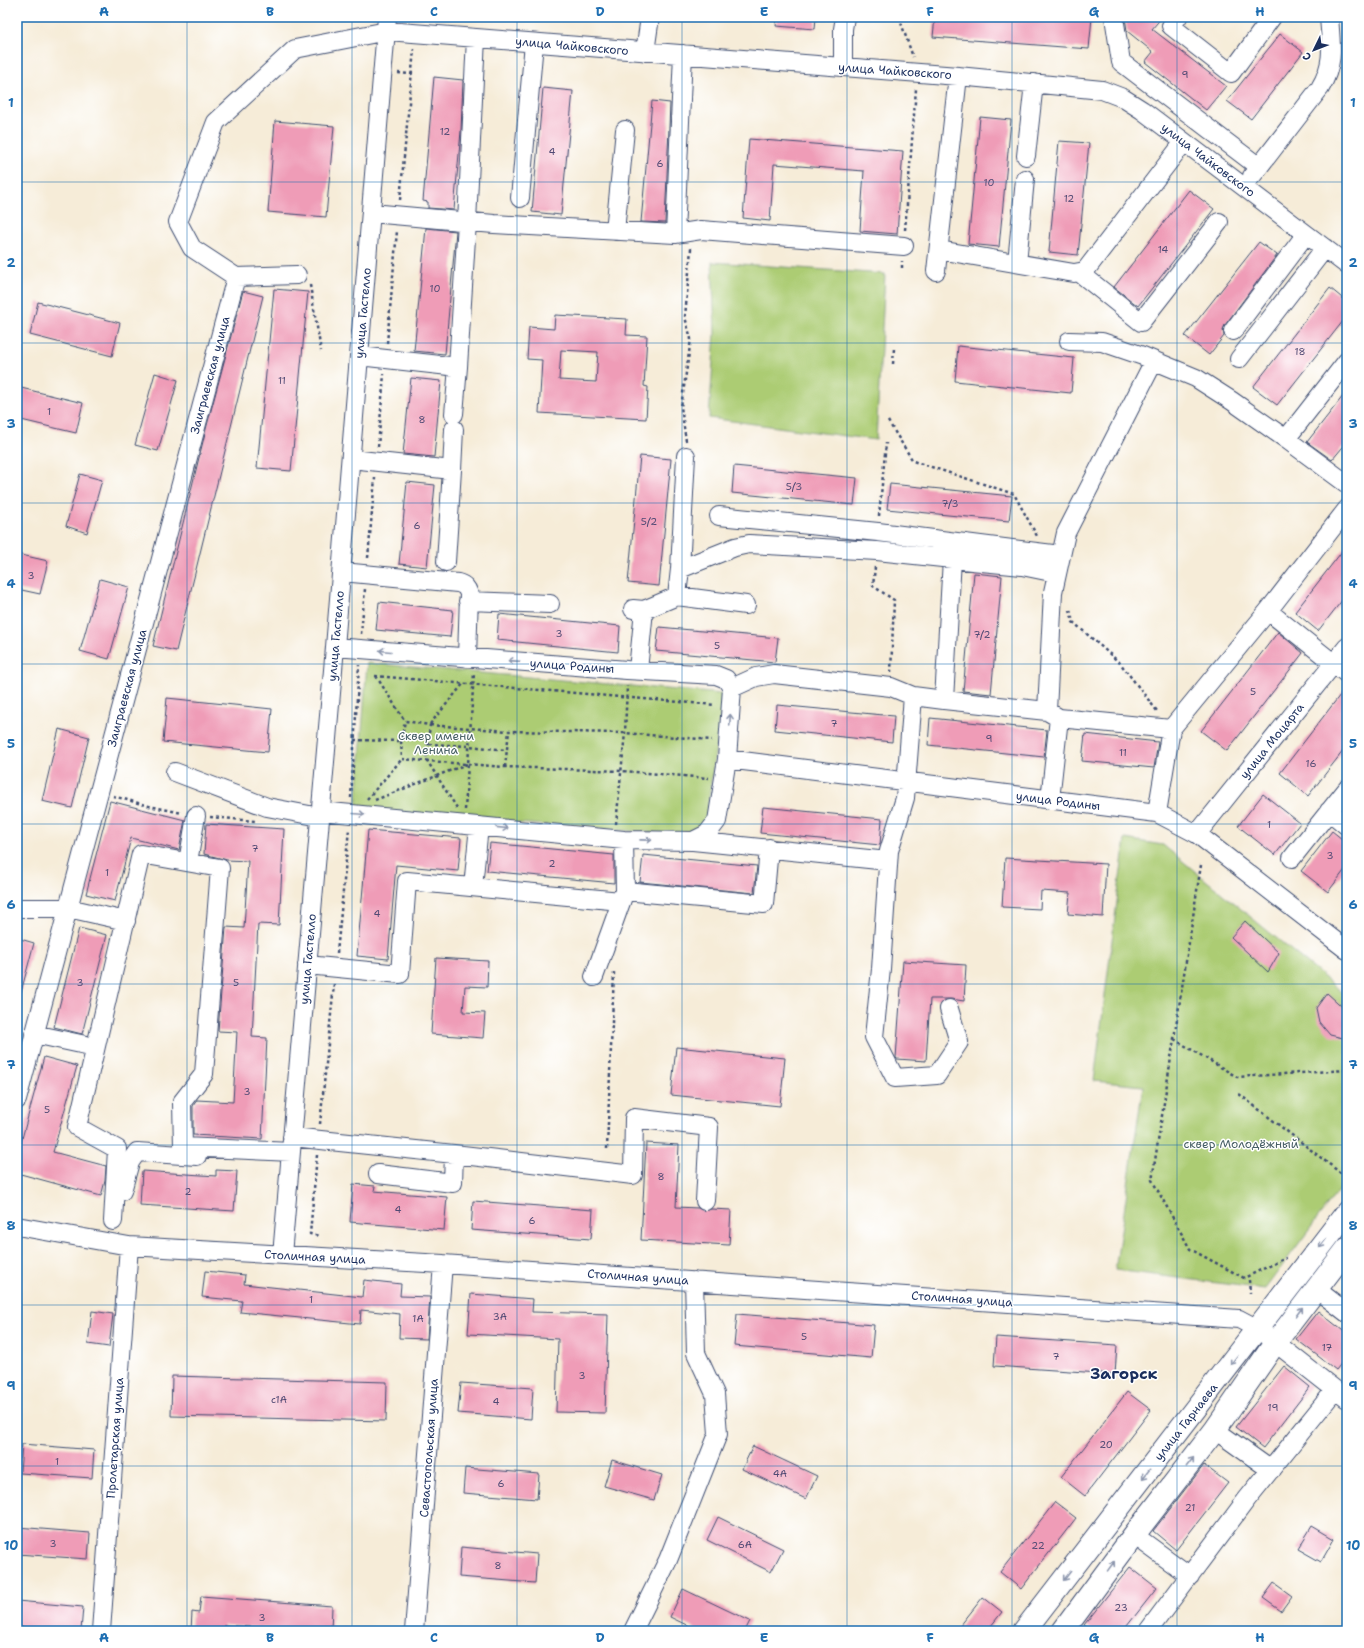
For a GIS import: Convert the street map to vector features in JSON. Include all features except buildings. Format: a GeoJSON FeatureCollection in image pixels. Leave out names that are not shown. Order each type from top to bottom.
{"type":"FeatureCollection","features":[{"type":"Feature","properties":{"kind":"main road","name":"улица Гарнаева"},"geometry":{"type":"LineString","coordinates":[[1024,1631],[1347,1212]]}},
{"type":"Feature","properties":{"kind":"main road"},"geometry":{"type":"LineString","coordinates":[[1063,1631],[1134,1535],[1215,1430],[1275,1343],[1347,1248]]}},
{"type":"Feature","properties":{"kind":"street"},"geometry":{"type":"LineString","coordinates":[[645,52],[650,17]]}},
{"type":"Feature","properties":{"kind":"street"},"geometry":{"type":"LineString","coordinates":[[843,67],[844,17]]}},
{"type":"Feature","properties":{"kind":"street"},"geometry":{"type":"LineString","coordinates":[[1114,17],[1120,62],[1258,167]]}},
{"type":"Feature","properties":{"kind":"street"},"geometry":{"type":"LineString","coordinates":[[1178,17],[1171,26],[1231,73],[1272,17]]}},
{"type":"Feature","properties":{"kind":"street"},"geometry":{"type":"LineString","coordinates":[[1243,187],[1320,88],[1326,77],[1330,65],[1331,52],[1326,17]]}},
{"type":"Feature","properties":{"kind":"street","name":"улица Чайковского"},"geometry":{"type":"LineString","coordinates":[[236,277],[192,248],[178,222],[216,122],[295,49],[387,24],[415,33],[958,76],[1102,90],[1123,98],[1347,265]]}},
{"type":"Feature","properties":{"kind":"street","name":"улица Гастелло"},"geometry":{"type":"LineString","coordinates":[[282,1255],[342,572],[387,24]]}},
{"type":"Feature","properties":{"kind":"street"},"geometry":{"type":"LineString","coordinates":[[446,562],[467,222],[476,38]]}},
{"type":"Feature","properties":{"kind":"street"},"geometry":{"type":"LineString","coordinates":[[520,198],[534,43]]}},
{"type":"Feature","properties":{"kind":"street"},"geometry":{"type":"LineString","coordinates":[[675,234],[683,54]]}},
{"type":"Feature","properties":{"kind":"street"},"geometry":{"type":"LineString","coordinates":[[936,271],[958,76]]}},
{"type":"Feature","properties":{"kind":"street"},"geometry":{"type":"LineString","coordinates":[[1026,156],[1034,83]]}},
{"type":"Feature","properties":{"kind":"street"},"geometry":{"type":"LineString","coordinates":[[615,231],[625,130]]}},
{"type":"Feature","properties":{"kind":"street"},"geometry":{"type":"LineString","coordinates":[[1080,273],[1090,267],[1184,142]]}},
{"type":"Feature","properties":{"kind":"street"},"geometry":{"type":"LineString","coordinates":[[1018,264],[1025,179]]}},
{"type":"Feature","properties":{"kind":"street"},"geometry":{"type":"LineString","coordinates":[[371,213],[467,222],[615,231],[675,234],[701,230],[904,246]]}},
{"type":"Feature","properties":{"kind":"street"},"geometry":{"type":"LineString","coordinates":[[939,250],[1080,273],[1141,322],[1219,222]]}},
{"type":"Feature","properties":{"kind":"street"},"geometry":{"type":"LineString","coordinates":[[1232,331],[1306,234]]}},
{"type":"Feature","properties":{"kind":"street"},"geometry":{"type":"LineString","coordinates":[[1239,359],[1325,248]]}},
{"type":"Feature","properties":{"kind":"street"},"geometry":{"type":"LineString","coordinates":[[236,277],[297,275]]}},
{"type":"Feature","properties":{"kind":"street","name":"Заиграевская улица"},"geometry":{"type":"LineString","coordinates":[[17,1100],[236,277]]}},
{"type":"Feature","properties":{"kind":"street"},"geometry":{"type":"LineString","coordinates":[[1069,341],[1102,342],[1196,378],[1232,401],[1347,484]]}},
{"type":"Feature","properties":{"kind":"street"},"geometry":{"type":"LineString","coordinates":[[359,356],[458,367]]}},
{"type":"Feature","properties":{"kind":"street"},"geometry":{"type":"LineString","coordinates":[[1050,800],[1053,714],[1053,592],[1056,573],[1053,554],[1066,532],[1154,361]]}},
{"type":"Feature","properties":{"kind":"street"},"geometry":{"type":"LineString","coordinates":[[1286,439],[1347,361]]}},
{"type":"Feature","properties":{"kind":"street"},"geometry":{"type":"LineString","coordinates":[[677,596],[680,569],[686,456]]}},
{"type":"Feature","properties":{"kind":"street"},"geometry":{"type":"LineString","coordinates":[[351,459],[452,470]]}},
{"type":"Feature","properties":{"kind":"street"},"geometry":{"type":"LineString","coordinates":[[1157,813],[1171,729],[1268,611],[1347,509]]}},
{"type":"Feature","properties":{"kind":"street"},"geometry":{"type":"LineString","coordinates":[[719,516],[878,532],[1053,554]]}},
{"type":"Feature","properties":{"kind":"street"},"geometry":{"type":"LineString","coordinates":[[680,569],[735,547],[749,544],[877,551],[1022,566],[1056,573]]}},
{"type":"Feature","properties":{"kind":"street"},"geometry":{"type":"LineString","coordinates":[[944,700],[952,559]]}},
{"type":"Feature","properties":{"kind":"street"},"geometry":{"type":"LineString","coordinates":[[342,572],[458,583],[464,585],[467,589],[468,601],[470,658]]}},
{"type":"Feature","properties":{"kind":"street"},"geometry":{"type":"LineString","coordinates":[[633,670],[639,610],[677,596],[746,605]]}},
{"type":"Feature","properties":{"kind":"street"},"geometry":{"type":"LineString","coordinates":[[468,601],[550,604]]}},
{"type":"Feature","properties":{"kind":"street"},"geometry":{"type":"LineString","coordinates":[[1268,611],[1340,669]]}},
{"type":"Feature","properties":{"kind":"street","name":"улица Родины"},"geometry":{"type":"LineString","coordinates":[[335,647],[716,675],[726,679],[732,688]]}},
{"type":"Feature","properties":{"kind":"street","name":"улица Моцарта"},"geometry":{"type":"LineString","coordinates":[[1197,834],[1340,669],[1347,647]]}},
{"type":"Feature","properties":{"kind":"street"},"geometry":{"type":"LineString","coordinates":[[693,841],[707,834],[717,821],[728,750],[732,688],[756,677],[774,674],[891,687],[913,696],[1171,729]]}},
{"type":"Feature","properties":{"kind":"street"},"geometry":{"type":"LineString","coordinates":[[913,696],[905,782],[905,798],[888,851],[881,968],[874,1037],[895,1078],[937,1075],[959,1042],[949,1009]]}},
{"type":"Feature","properties":{"kind":"street","name":"улица Родины"},"geometry":{"type":"LineString","coordinates":[[728,750],[905,782],[1157,813],[1197,834],[1347,950]]}},
{"type":"Feature","properties":{"kind":"street"},"geometry":{"type":"LineString","coordinates":[[175,772],[267,807],[320,814],[350,814],[467,820],[620,839],[693,841],[888,861]]}},
{"type":"Feature","properties":{"kind":"street"},"geometry":{"type":"LineString","coordinates":[[1292,858],[1347,789]]}},
{"type":"Feature","properties":{"kind":"street"},"geometry":{"type":"LineString","coordinates":[[1329,811],[1347,826]]}},
{"type":"Feature","properties":{"kind":"street"},"geometry":{"type":"LineString","coordinates":[[188,862],[196,816]]}},
{"type":"Feature","properties":{"kind":"street"},"geometry":{"type":"LineString","coordinates":[[467,820],[473,887]]}},
{"type":"Feature","properties":{"kind":"street"},"geometry":{"type":"LineString","coordinates":[[594,977],[623,896],[620,839]]}},
{"type":"Feature","properties":{"kind":"street"},"geometry":{"type":"LineString","coordinates":[[307,965],[400,974],[407,881],[473,887],[764,904],[769,848]]}},
{"type":"Feature","properties":{"kind":"street"},"geometry":{"type":"LineString","coordinates":[[113,1221],[117,1149],[76,1127],[141,854],[220,868],[204,1074],[182,1102],[184,1147],[291,1151]]}},
{"type":"Feature","properties":{"kind":"street"},"geometry":{"type":"LineString","coordinates":[[17,908],[68,908],[126,920]]}},
{"type":"Feature","properties":{"kind":"street"},"geometry":{"type":"LineString","coordinates":[[34,1034],[95,1048]]}},
{"type":"Feature","properties":{"kind":"street"},"geometry":{"type":"LineString","coordinates":[[107,1242],[130,1162],[137,1152],[291,1151],[319,1140],[633,1175],[634,1118],[709,1127],[705,1201]]}},
{"type":"Feature","properties":{"kind":"street"},"geometry":{"type":"LineString","coordinates":[[378,1174],[453,1183],[454,1154]]}},
{"type":"Feature","properties":{"kind":"street","name":"Столичная улица"},"geometry":{"type":"LineString","coordinates":[[17,1226],[129,1246],[443,1264],[1239,1319],[1258,1329],[1341,1394]]}},
{"type":"Feature","properties":{"kind":"street","name":"Пролетарская улица"},"geometry":{"type":"LineString","coordinates":[[101,1631],[129,1246]]}},
{"type":"Feature","properties":{"kind":"street","name":"Севастопольская улица"},"geometry":{"type":"LineString","coordinates":[[414,1631],[443,1264]]}},
{"type":"Feature","properties":{"kind":"street"},"geometry":{"type":"LineString","coordinates":[[633,1631],[668,1560],[718,1434],[715,1394],[696,1353],[694,1281]]}},
{"type":"Feature","properties":{"kind":"street"},"geometry":{"type":"LineString","coordinates":[[1316,1289],[1347,1313]]}},
{"type":"Feature","properties":{"kind":"street"},"geometry":{"type":"LineString","coordinates":[[1148,1631],[1270,1470],[1341,1394]]}},
{"type":"Feature","properties":{"kind":"street"},"geometry":{"type":"LineString","coordinates":[[1215,1430],[1270,1470]]}},
{"type":"Feature","properties":{"kind":"street"},"geometry":{"type":"LineString","coordinates":[[1134,1535],[1190,1576]]}},
{"type":"Feature","properties":{"kind":"path"},"geometry":{"type":"LineString","coordinates":[[899,17],[918,73],[904,246]]}},
{"type":"Feature","properties":{"kind":"path"},"geometry":{"type":"LineString","coordinates":[[320,1236],[310,1234],[350,814],[366,575],[415,33]]}},
{"type":"Feature","properties":{"kind":"path"},"geometry":{"type":"LineString","coordinates":[[675,234],[686,241],[691,249],[685,317],[691,339],[681,407],[686,436],[686,456]]}},
{"type":"Feature","properties":{"kind":"path"},"geometry":{"type":"LineString","coordinates":[[297,275],[309,280],[321,351]]}},
{"type":"Feature","properties":{"kind":"path"},"geometry":{"type":"LineString","coordinates":[[893,364],[894,348]]}},
{"type":"Feature","properties":{"kind":"path"},"geometry":{"type":"LineString","coordinates":[[888,421],[913,461],[1014,494],[1053,554]]}},
{"type":"Feature","properties":{"kind":"path"},"geometry":{"type":"LineString","coordinates":[[880,509],[886,443]]}},
{"type":"Feature","properties":{"kind":"path"},"geometry":{"type":"LineString","coordinates":[[873,586],[894,600],[891,687]]}},
{"type":"Feature","properties":{"kind":"path"},"geometry":{"type":"LineString","coordinates":[[1069,608],[1073,622],[1120,663],[1171,729]]}},
{"type":"Feature","properties":{"kind":"path"},"geometry":{"type":"LineString","coordinates":[[467,820],[468,763],[474,684],[470,658]]}},
{"type":"Feature","properties":{"kind":"path"},"geometry":{"type":"LineString","coordinates":[[620,839],[622,771],[627,697],[633,670]]}},
{"type":"Feature","properties":{"kind":"path"},"geometry":{"type":"LineString","coordinates":[[468,763],[363,804],[402,758],[401,741],[404,721],[375,676],[715,704]]}},
{"type":"Feature","properties":{"kind":"path"},"geometry":{"type":"LineString","coordinates":[[464,683],[430,724],[426,759],[467,820]]}},
{"type":"Feature","properties":{"kind":"path"},"geometry":{"type":"LineString","coordinates":[[404,721],[509,731],[625,733],[728,750]]}},
{"type":"Feature","properties":{"kind":"path"},"geometry":{"type":"LineString","coordinates":[[505,767],[509,731]]}},
{"type":"Feature","properties":{"kind":"path"},"geometry":{"type":"LineString","coordinates":[[354,740],[401,741]]}},
{"type":"Feature","properties":{"kind":"path"},"geometry":{"type":"LineString","coordinates":[[428,744],[506,750]]}},
{"type":"Feature","properties":{"kind":"path"},"geometry":{"type":"LineString","coordinates":[[402,758],[505,767],[622,771],[723,779]]}},
{"type":"Feature","properties":{"kind":"path"},"geometry":{"type":"LineString","coordinates":[[99,792],[149,806],[196,816],[257,821]]}},
{"type":"Feature","properties":{"kind":"path"},"geometry":{"type":"LineString","coordinates":[[1201,866],[1152,1180],[1190,1249],[1244,1278],[1286,1258]]}},
{"type":"Feature","properties":{"kind":"path"},"geometry":{"type":"LineString","coordinates":[[607,1150],[614,970]]}},
{"type":"Feature","properties":{"kind":"path"},"geometry":{"type":"LineString","coordinates":[[1174,1039],[1237,1077],[1347,1070]]}},
{"type":"Feature","properties":{"kind":"path"},"geometry":{"type":"LineString","coordinates":[[1238,1094],[1347,1178]]}},
{"type":"Feature","properties":{"kind":"path"},"geometry":{"type":"LineString","coordinates":[[1249,1280],[1250,1293]]}},
{"type":"Feature","properties":{"kind":"green space"},"geometry":{"type":"Polygon","coordinates":[[[712,262],[885,274],[876,440],[709,418],[715,333],[712,262]]]}},
{"type":"Feature","properties":{"kind":"green space","name":"Сквер имени Ленина"},"geometry":{"type":"Polygon","coordinates":[[[367,663],[723,694],[704,836],[356,812],[367,663]]]}},
{"type":"Feature","properties":{"kind":"green space","name":"сквер Молодёжный"},"geometry":{"type":"Polygon","coordinates":[[[1125,839],[1163,845],[1347,996],[1347,1179],[1265,1289],[1115,1270],[1143,1086],[1094,1081],[1125,839]]]}},
{"type":"Feature","properties":{"kind":"district","name":"Загорск"},"geometry":{"type":"Point","coordinates":[1124,1373]}}]}
